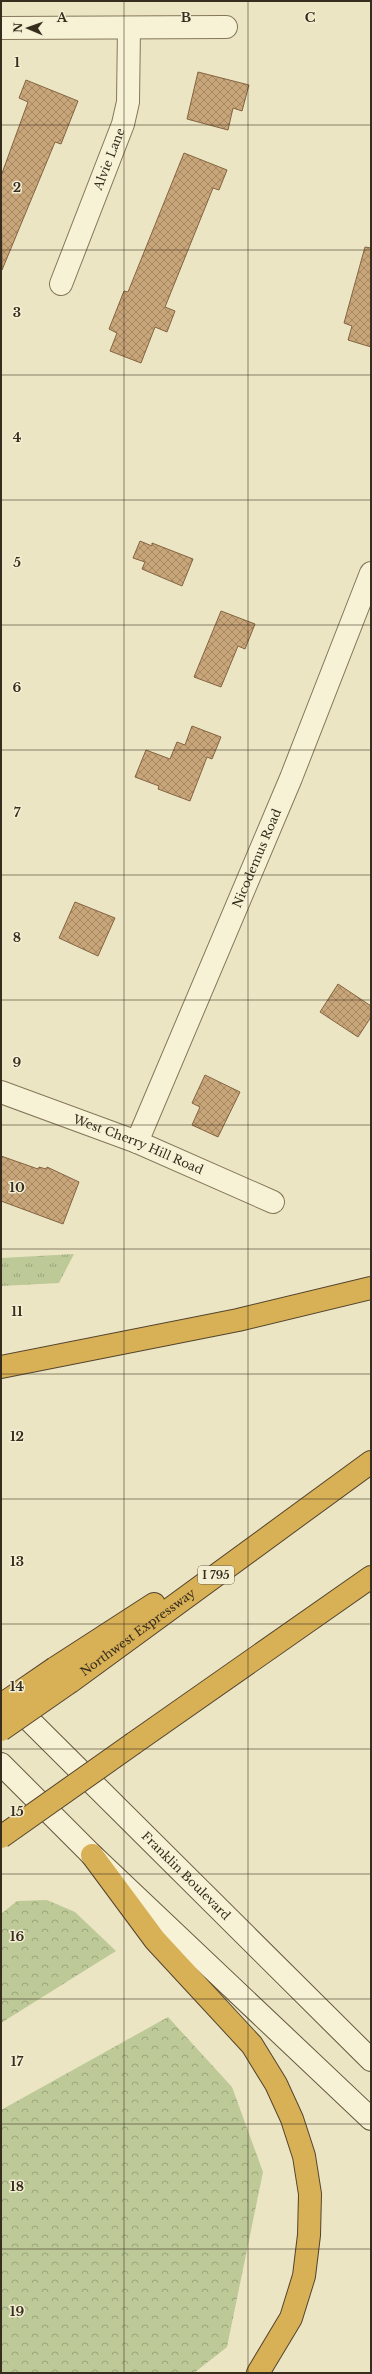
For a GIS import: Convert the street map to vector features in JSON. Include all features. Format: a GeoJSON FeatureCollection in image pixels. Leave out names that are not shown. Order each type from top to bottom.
{"type":"FeatureCollection","features":[{"type":"Feature","properties":{"kind":"highway"},"geometry":{"type":"LineString","coordinates":[[1,1367],[238,1320],[371,1288]]}},
{"type":"Feature","properties":{"kind":"highway","name":"Northwest Expressway"},"geometry":{"type":"LineString","coordinates":[[1,1730],[63,1675],[366,1466]]}},
{"type":"Feature","properties":{"kind":"highway"},"geometry":{"type":"LineString","coordinates":[[1,1837],[371,1577]]}},
{"type":"Feature","properties":{"kind":"highway"},"geometry":{"type":"LineString","coordinates":[[1,1705],[63,1675]]}},
{"type":"Feature","properties":{"kind":"highway"},"geometry":{"type":"LineString","coordinates":[[1,1854],[70,1788]]}},
{"type":"Feature","properties":{"kind":"highway"},"geometry":{"type":"LineString","coordinates":[[92,1855],[155,1940],[252,2045],[276,2084],[292,2119],[304,2156],[310,2194],[309,2235],[304,2276],[291,2318],[258,2373]]}},
{"type":"Feature","properties":{"kind":"street"},"geometry":{"type":"LineString","coordinates":[[1,28],[226,27]]}},
{"type":"Feature","properties":{"kind":"street","name":"Alvie Lane"},"geometry":{"type":"LineString","coordinates":[[60,284],[123,124],[128,102],[129,28]]}},
{"type":"Feature","properties":{"kind":"street","name":"Nicodemus Road"},"geometry":{"type":"LineString","coordinates":[[137,1142],[291,778],[371,572]]}},
{"type":"Feature","properties":{"kind":"street","name":"West Cherry Hill Road"},"geometry":{"type":"LineString","coordinates":[[1,1092],[137,1142],[273,1202]]}},
{"type":"Feature","properties":{"kind":"street","name":"Franklin Boulevard"},"geometry":{"type":"LineString","coordinates":[[1,1692],[371,2060]]}},
{"type":"Feature","properties":{"kind":"street"},"geometry":{"type":"LineString","coordinates":[[1,1764],[92,1855],[371,2119]]}},
{"type":"Feature","properties":{"kind":"green space"},"geometry":{"type":"Polygon","coordinates":[[[74,1254],[59,1283],[1,1286],[1,1258],[74,1254]]]}},
{"type":"Feature","properties":{"kind":"green space"},"geometry":{"type":"Polygon","coordinates":[[[47,1900],[75,1912],[116,1951],[1,2023],[1,1914],[17,1901],[47,1900]]]}},
{"type":"Feature","properties":{"kind":"green space"},"geometry":{"type":"Polygon","coordinates":[[[168,2017],[232,2087],[263,2172],[227,2347],[194,2373],[1,2373],[1,2110],[168,2017]]]}},
{"type":"Feature","properties":{"kind":"building"},"geometry":{"type":"Polygon","coordinates":[[[198,72],[249,85],[242,111],[233,108],[228,130],[187,119],[198,72]]]}},
{"type":"Feature","properties":{"kind":"building"},"geometry":{"type":"Polygon","coordinates":[[[26,80],[78,101],[61,144],[55,142],[2,270],[1,176],[28,102],[19,98],[26,80]]]}},
{"type":"Feature","properties":{"kind":"building"},"geometry":{"type":"Polygon","coordinates":[[[184,153],[227,170],[219,190],[213,188],[165,307],[175,311],[167,332],[155,327],[141,363],[110,351],[117,333],[109,329],[124,291],[128,292],[184,153]]]}},
{"type":"Feature","properties":{"kind":"building"},"geometry":{"type":"Polygon","coordinates":[[[365,247],[371,248],[371,347],[348,340],[352,326],[344,323],[365,247]]]}},
{"type":"Feature","properties":{"kind":"building"},"geometry":{"type":"Polygon","coordinates":[[[140,541],[152,546],[152,543],[193,559],[182,586],[142,569],[145,562],[133,558],[140,541]]]}},
{"type":"Feature","properties":{"kind":"building"},"geometry":{"type":"Polygon","coordinates":[[[221,611],[255,624],[245,649],[238,646],[221,687],[194,677],[221,611]]]}},
{"type":"Feature","properties":{"kind":"building"},"geometry":{"type":"Polygon","coordinates":[[[192,726],[221,737],[212,759],[207,757],[190,801],[158,789],[159,786],[135,777],[146,750],[170,759],[177,742],[185,745],[192,726]]]}},
{"type":"Feature","properties":{"kind":"building"},"geometry":{"type":"Polygon","coordinates":[[[75,902],[115,918],[98,956],[59,938],[75,902]]]}},
{"type":"Feature","properties":{"kind":"building"},"geometry":{"type":"Polygon","coordinates":[[[338,984],[371,1006],[371,1017],[358,1037],[320,1012],[338,984]]]}},
{"type":"Feature","properties":{"kind":"building"},"geometry":{"type":"Polygon","coordinates":[[[205,1075],[240,1092],[218,1137],[192,1125],[200,1107],[192,1103],[205,1075]]]}},
{"type":"Feature","properties":{"kind":"building"},"geometry":{"type":"Polygon","coordinates":[[[1,1156],[38,1169],[39,1167],[46,1169],[47,1167],[79,1182],[63,1224],[1,1201],[1,1156]]]}}]}
